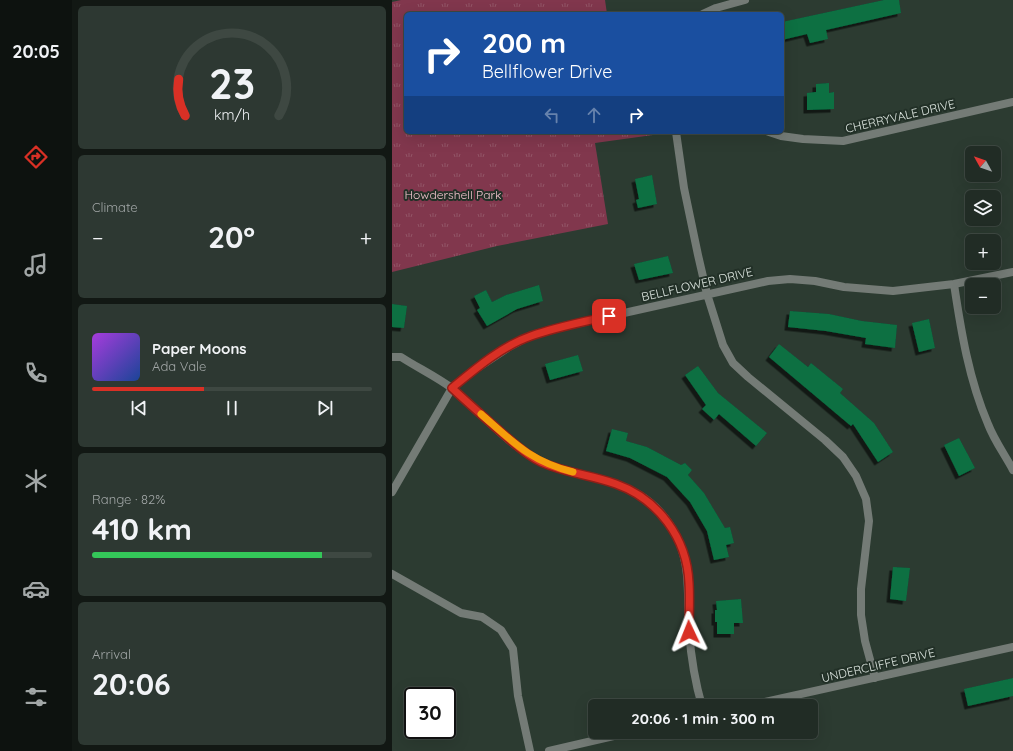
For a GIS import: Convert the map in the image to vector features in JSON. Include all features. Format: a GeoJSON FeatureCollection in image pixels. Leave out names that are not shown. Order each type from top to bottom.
{"type":"FeatureCollection","features":[{"type":"Feature","properties":{"kind":"street"},"geometry":{"type":"LineString","coordinates":[[707,12],[745,0]]}},
{"type":"Feature","properties":{"kind":"street","name":"CHERRYVALE DRIVE"},"geometry":{"type":"LineString","coordinates":[[775,134],[803,139],[842,141],[1013,102]]}},
{"type":"Feature","properties":{"kind":"street"},"geometry":{"type":"LineString","coordinates":[[676,134],[684,188],[707,294],[723,345],[734,363],[748,377],[843,456],[856,476],[866,499],[869,521],[861,589],[861,615],[865,641],[875,678]]}},
{"type":"Feature","properties":{"kind":"street","name":"BELLFLOWER DRIVE"},"geometry":{"type":"LineString","coordinates":[[392,492],[452,388],[489,360],[530,336],[768,281],[790,279],[893,291],[954,284],[1013,272]]}},
{"type":"Feature","properties":{"kind":"street"},"geometry":{"type":"LineString","coordinates":[[954,284],[963,336],[978,400],[989,426],[1013,470]]}},
{"type":"Feature","properties":{"kind":"street"},"geometry":{"type":"LineString","coordinates":[[392,357],[401,357],[452,388],[521,450],[540,462],[635,491],[652,504],[669,522],[686,560],[689,583],[690,646],[701,699]]}},
{"type":"Feature","properties":{"kind":"street"},"geometry":{"type":"LineString","coordinates":[[392,574],[461,613],[482,617],[501,630],[513,649],[518,696],[530,751]]}},
{"type":"Feature","properties":{"kind":"street","name":"UNDERCLIFFE DRIVE"},"geometry":{"type":"LineString","coordinates":[[779,699],[1013,647]]}},
{"type":"Feature","properties":{"kind":"street"},"geometry":{"type":"LineString","coordinates":[[549,751],[601,739]]}},
{"type":"Feature","properties":{"kind":"green space","name":"Howdershell Park"},"geometry":{"type":"Polygon","coordinates":[[[401,0],[605,0],[607,12],[404,12],[404,134],[660,134],[595,143],[608,224],[497,246],[392,272],[392,2],[401,0]]]}},
{"type":"Feature","properties":{"kind":"building"},"geometry":{"type":"Polygon","coordinates":[[[884,0],[899,0],[901,13],[826,30],[828,39],[810,43],[807,34],[784,40],[784,22],[884,0]]]}},
{"type":"Feature","properties":{"kind":"building"},"geometry":{"type":"Polygon","coordinates":[[[829,83],[829,93],[834,92],[834,109],[807,110],[807,93],[816,92],[816,84],[829,83]]]}},
{"type":"Feature","properties":{"kind":"building"},"geometry":{"type":"Polygon","coordinates":[[[652,175],[657,204],[638,208],[636,200],[639,199],[635,179],[652,175]]]}},
{"type":"Feature","properties":{"kind":"building"},"geometry":{"type":"Polygon","coordinates":[[[668,256],[673,273],[639,280],[634,264],[668,256]]]}},
{"type":"Feature","properties":{"kind":"building"},"geometry":{"type":"Polygon","coordinates":[[[539,285],[543,301],[517,309],[487,326],[477,310],[480,308],[474,296],[486,290],[492,302],[506,295],[539,285]]]}},
{"type":"Feature","properties":{"kind":"building"},"geometry":{"type":"Polygon","coordinates":[[[392,304],[407,306],[404,328],[392,327],[392,304]]]}},
{"type":"Feature","properties":{"kind":"building"},"geometry":{"type":"Polygon","coordinates":[[[790,311],[829,314],[862,321],[897,325],[895,348],[865,344],[866,338],[826,331],[788,327],[790,311]]]}},
{"type":"Feature","properties":{"kind":"building"},"geometry":{"type":"Polygon","coordinates":[[[929,319],[935,348],[919,352],[912,323],[929,319]]]}},
{"type":"Feature","properties":{"kind":"building"},"geometry":{"type":"Polygon","coordinates":[[[779,344],[808,367],[811,363],[843,389],[840,393],[874,423],[893,452],[878,462],[853,424],[851,426],[769,357],[779,344]]]}},
{"type":"Feature","properties":{"kind":"building"},"geometry":{"type":"Polygon","coordinates":[[[578,355],[583,371],[550,380],[545,364],[578,355]]]}},
{"type":"Feature","properties":{"kind":"building"},"geometry":{"type":"Polygon","coordinates":[[[698,366],[718,393],[767,433],[756,446],[719,414],[714,420],[702,409],[706,405],[685,375],[698,366]]]}},
{"type":"Feature","properties":{"kind":"building"},"geometry":{"type":"Polygon","coordinates":[[[612,429],[628,433],[626,441],[647,447],[681,465],[685,463],[692,470],[688,475],[704,493],[725,528],[730,527],[734,543],[726,545],[729,557],[714,560],[707,531],[690,502],[667,477],[630,458],[606,451],[612,429]]]}},
{"type":"Feature","properties":{"kind":"building"},"geometry":{"type":"Polygon","coordinates":[[[959,438],[975,468],[959,476],[944,445],[959,438]]]}},
{"type":"Feature","properties":{"kind":"building"},"geometry":{"type":"Polygon","coordinates":[[[893,567],[910,568],[906,601],[890,599],[893,567]]]}},
{"type":"Feature","properties":{"kind":"building"},"geometry":{"type":"Polygon","coordinates":[[[741,599],[743,623],[734,623],[734,634],[717,634],[717,622],[715,622],[715,610],[717,610],[716,601],[741,599]]]}},
{"type":"Feature","properties":{"kind":"building"},"geometry":{"type":"Polygon","coordinates":[[[1013,678],[1013,696],[968,706],[964,689],[1013,678]]]}},
{"type":"Feature","properties":{"kind":"slow traffic"},"geometry":{"type":"LineString","coordinates":[[481,414],[521,450],[540,462],[562,470],[573,472]]}},
{"type":"Feature","properties":{"kind":"route"},"geometry":{"type":"LineString","coordinates":[[609,316],[530,336],[489,360],[452,388],[521,450],[540,462],[562,470],[635,491],[652,504],[669,522],[686,560],[689,583],[689,632]]}}]}
